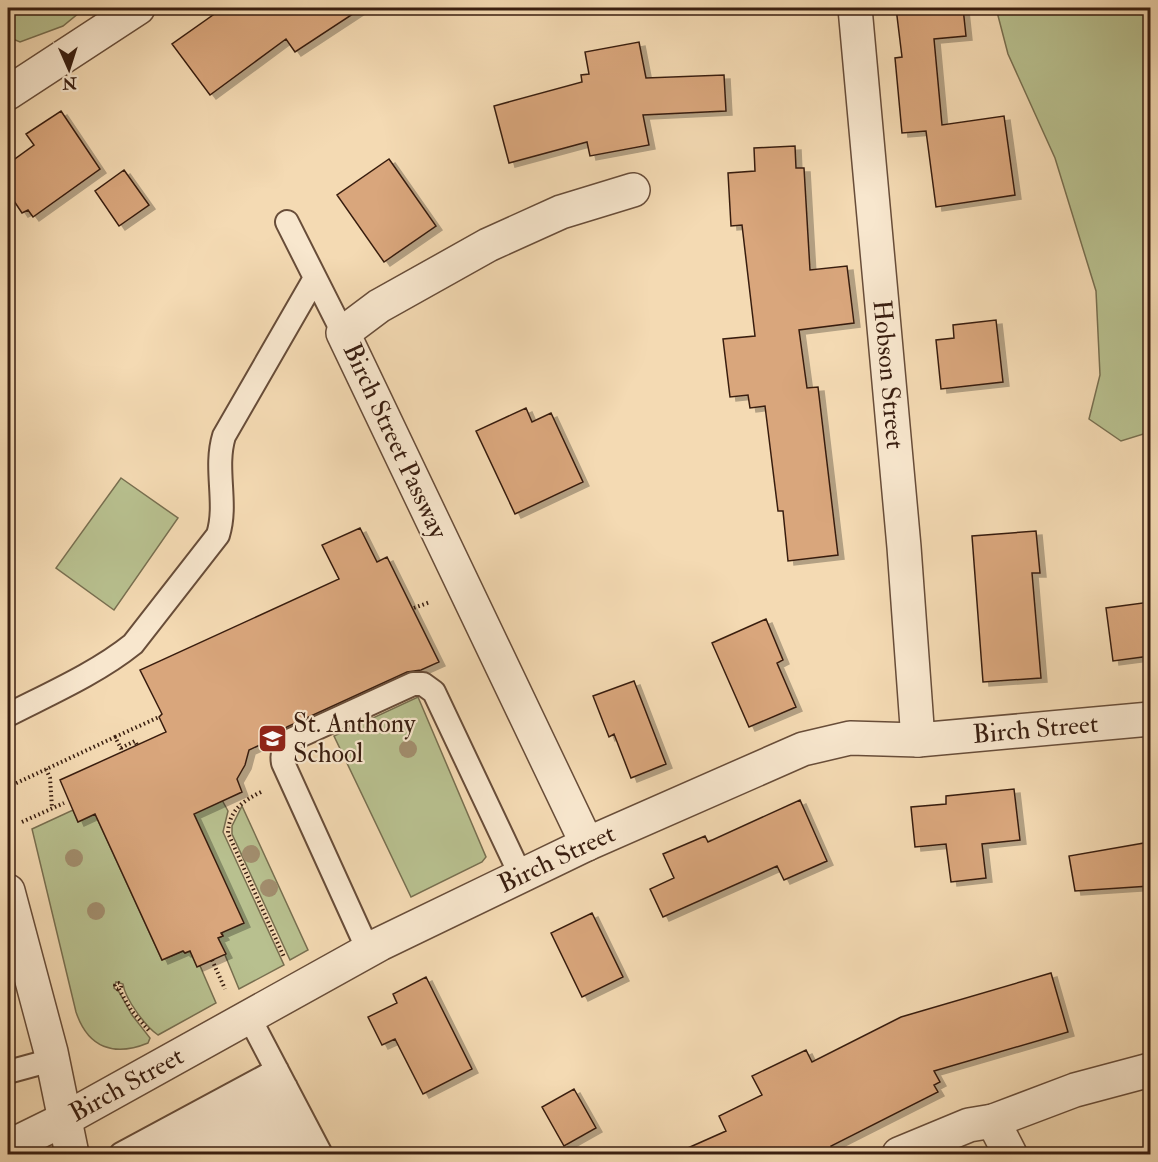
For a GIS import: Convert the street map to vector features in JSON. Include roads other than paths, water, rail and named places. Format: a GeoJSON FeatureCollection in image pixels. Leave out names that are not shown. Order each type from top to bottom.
{"type":"FeatureCollection","features":[{"type":"Feature","properties":{"kind":"street"},"geometry":{"type":"LineString","coordinates":[[8,93],[138,8]]}},
{"type":"Feature","properties":{"kind":"street","name":"Hobson Street"},"geometry":{"type":"LineString","coordinates":[[855,8],[904,547],[918,740]]}},
{"type":"Feature","properties":{"kind":"street","name":"Birch Street Passway"},"geometry":{"type":"LineString","coordinates":[[587,844],[343,333],[379,306],[488,245],[561,212],[633,190]]}},
{"type":"Feature","properties":{"kind":"street","name":"Birch Street"},"geometry":{"type":"LineString","coordinates":[[8,1148],[65,1119],[368,950],[587,844],[803,748],[850,738],[918,740],[1150,719]]}},
{"type":"Feature","properties":{"kind":"street"},"geometry":{"type":"LineString","coordinates":[[8,891],[52,1060],[72,1155]]}},
{"type":"Feature","properties":{"kind":"street"},"geometry":{"type":"LineString","coordinates":[[899,1155],[969,1125],[993,1121],[1075,1090],[1150,1070]]}},
{"type":"Feature","properties":{"kind":"street"},"geometry":{"type":"LineString","coordinates":[[993,1121],[1010,1155]]}},
{"type":"Feature","properties":{"kind":"lane"},"geometry":{"type":"LineString","coordinates":[[287,222],[343,333]]}},
{"type":"Feature","properties":{"kind":"lane"},"geometry":{"type":"LineString","coordinates":[[8,715],[122,653],[133,644],[218,535],[222,524],[219,463],[224,436],[315,278]]}},
{"type":"Feature","properties":{"kind":"lane"},"geometry":{"type":"LineString","coordinates":[[368,950],[283,763],[282,752],[288,743],[413,684],[423,684],[434,692],[521,876]]}},
{"type":"Feature","properties":{"kind":"lane"},"geometry":{"type":"LineString","coordinates":[[249,1017],[303,1122]]}},
{"type":"Feature","properties":{"kind":"lane"},"geometry":{"type":"LineString","coordinates":[[8,1072],[52,1060]]}},
{"type":"Feature","properties":{"kind":"lane"},"geometry":{"type":"LineString","coordinates":[[121,1155],[303,1122]]}},
{"type":"Feature","properties":{"kind":"lane"},"geometry":{"type":"LineString","coordinates":[[164,1155],[303,1122]]}},
{"type":"Feature","properties":{"kind":"lane"},"geometry":{"type":"LineString","coordinates":[[200,1155],[303,1122]]}},
{"type":"Feature","properties":{"kind":"lane"},"geometry":{"type":"LineString","coordinates":[[239,1155],[303,1122]]}},
{"type":"Feature","properties":{"kind":"lane"},"geometry":{"type":"LineString","coordinates":[[274,1155],[303,1122]]}},
{"type":"Feature","properties":{"kind":"place","name":"St. Anthony School"},"geometry":{"type":"Point","coordinates":[272,739]}}]}
